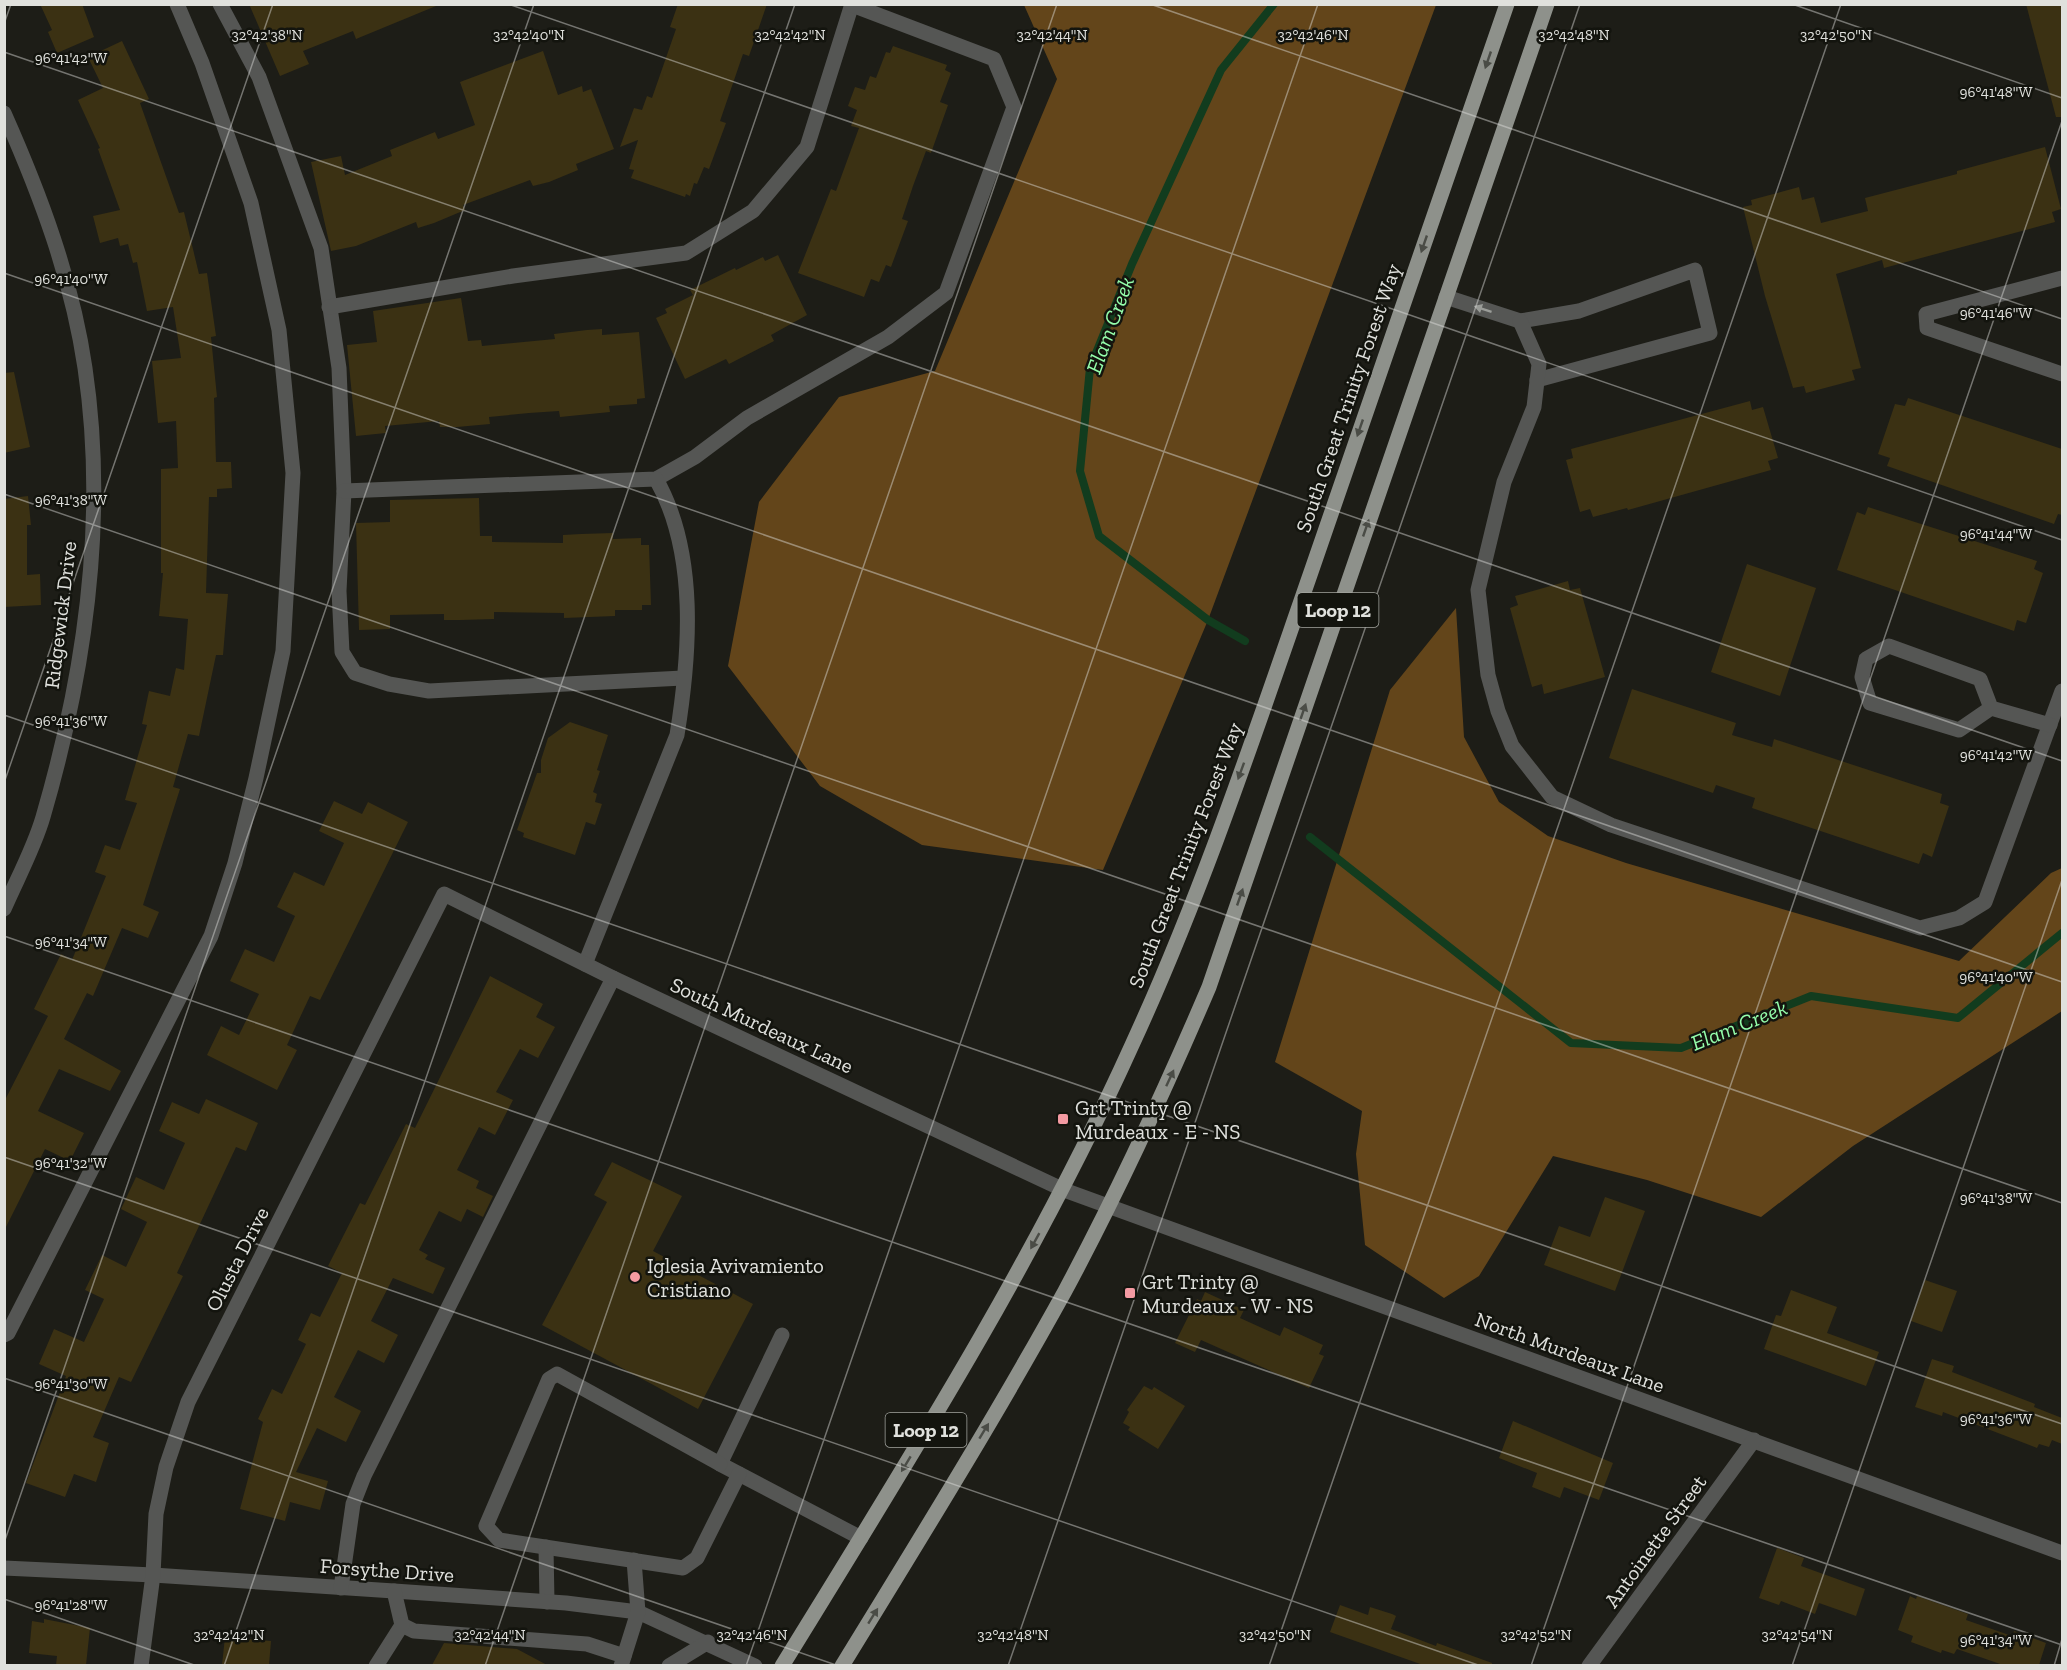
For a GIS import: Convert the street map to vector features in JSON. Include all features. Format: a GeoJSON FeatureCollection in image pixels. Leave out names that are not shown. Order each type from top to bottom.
{"type":"FeatureCollection","features":[{"type":"Feature","properties":{"kind":"main road","name":"South Great Trinity Forest Way"},"geometry":{"type":"LineString","coordinates":[[782,1665],[976,1346],[1064,1190],[1134,1042],[1202,876],[1246,760],[1507,4]]}},
{"type":"Feature","properties":{"kind":"main road","name":"Loop 12"},"geometry":{"type":"LineString","coordinates":[[842,1665],[1012,1384],[1108,1207],[1175,1067],[1209,987],[1547,4]]}},
{"type":"Feature","properties":{"kind":"street"},"geometry":{"type":"LineString","coordinates":[[4,1335],[8,1333],[211,936],[238,853],[283,651],[293,473],[279,330],[251,203],[202,63],[177,4]]}},
{"type":"Feature","properties":{"kind":"street"},"geometry":{"type":"LineString","coordinates":[[220,4],[259,77],[321,248],[339,368],[344,491],[339,591],[342,651],[356,673],[389,684],[429,691],[683,678]]}},
{"type":"Feature","properties":{"kind":"street"},"geometry":{"type":"LineString","coordinates":[[329,306],[513,276],[686,253],[753,211],[807,147],[852,5],[994,58],[1014,107],[946,293],[888,337],[756,413],[695,457],[656,479],[344,491]]}},
{"type":"Feature","properties":{"kind":"street","name":"Ridgewick Drive"},"geometry":{"type":"LineString","coordinates":[[4,113],[33,177],[59,255],[85,368],[93,482],[90,585],[72,699],[42,819],[4,909]]}},
{"type":"Feature","properties":{"kind":"street"},"geometry":{"type":"LineString","coordinates":[[1446,297],[1520,321],[1579,311],[1695,270],[1710,333],[1537,380]]}},
{"type":"Feature","properties":{"kind":"street"},"geometry":{"type":"LineString","coordinates":[[2062,278],[1926,315],[1927,328],[2062,374]]}},
{"type":"Feature","properties":{"kind":"street"},"geometry":{"type":"LineString","coordinates":[[1520,321],[1539,364],[1534,407],[1504,482],[1478,590],[1488,675],[1498,711],[1512,747],[1552,796],[1611,825],[1920,928],[1959,918],[1985,902],[2062,691]]}},
{"type":"Feature","properties":{"kind":"street"},"geometry":{"type":"LineString","coordinates":[[585,964],[677,735],[689,635],[685,581],[674,517],[669,501],[656,479]]}},
{"type":"Feature","properties":{"kind":"street"},"geometry":{"type":"LineString","coordinates":[[1889,646],[1980,679],[1991,708],[1959,730],[1870,703],[1862,677],[1866,659],[1889,646]]}},
{"type":"Feature","properties":{"kind":"street"},"geometry":{"type":"LineString","coordinates":[[1991,708],[2050,725]]}},
{"type":"Feature","properties":{"kind":"street","name":"South Murdeaux Lane"},"geometry":{"type":"LineString","coordinates":[[444,894],[613,978],[1064,1190]]}},
{"type":"Feature","properties":{"kind":"street","name":"Olusta Drive"},"geometry":{"type":"LineString","coordinates":[[141,1665],[153,1575],[156,1514],[166,1467],[188,1402],[444,894]]}},
{"type":"Feature","properties":{"kind":"street"},"geometry":{"type":"LineString","coordinates":[[341,1588],[353,1504],[364,1476],[613,978]]}},
{"type":"Feature","properties":{"kind":"street","name":"North Murdeaux Lane"},"geometry":{"type":"LineString","coordinates":[[1064,1190],[2062,1553]]}},
{"type":"Feature","properties":{"kind":"street"},"geometry":{"type":"LineString","coordinates":[[720,1464],[782,1335]]}},
{"type":"Feature","properties":{"kind":"street"},"geometry":{"type":"LineString","coordinates":[[739,1474],[697,1558],[683,1568],[499,1540],[486,1526],[549,1379],[557,1374],[720,1464],[861,1538]]}},
{"type":"Feature","properties":{"kind":"street","name":"Antoinette Street"},"geometry":{"type":"LineString","coordinates":[[1589,1665],[1754,1440]]}},
{"type":"Feature","properties":{"kind":"street"},"geometry":{"type":"LineString","coordinates":[[546,1547],[547,1602]]}},
{"type":"Feature","properties":{"kind":"street"},"geometry":{"type":"LineString","coordinates":[[402,1625],[414,1631],[587,1644],[623,1661],[638,1612],[634,1560]]}},
{"type":"Feature","properties":{"kind":"street","name":"Forsythe Drive"},"geometry":{"type":"LineString","coordinates":[[4,1568],[394,1591],[547,1602],[638,1612],[755,1665]]}},
{"type":"Feature","properties":{"kind":"street"},"geometry":{"type":"LineString","coordinates":[[376,1665],[402,1625],[394,1591]]}},
{"type":"Feature","properties":{"kind":"street"},"geometry":{"type":"LineString","coordinates":[[669,1665],[708,1642]]}},
{"type":"Feature","properties":{"kind":"shaded area"},"geometry":{"type":"Polygon","coordinates":[[[1024,5],[1436,5],[1208,620],[1103,870],[922,845],[820,786],[728,666],[759,502],[839,397],[935,371],[1057,79],[1024,5]]]}},
{"type":"Feature","properties":{"kind":"shaded area"},"geometry":{"type":"Polygon","coordinates":[[[1456,608],[1464,737],[1499,802],[1548,836],[1626,863],[1959,961],[2051,873],[2062,868],[2062,1011],[1853,1146],[1761,1217],[1647,1180],[1553,1156],[1479,1276],[1444,1298],[1365,1245],[1356,1154],[1362,1111],[1275,1062],[1390,690],[1456,608]]]}},
{"type":"Feature","properties":{"kind":"building"},"geometry":{"type":"Polygon","coordinates":[[[40,4],[82,4],[94,37],[57,53],[48,32],[52,30],[40,4]]]}},
{"type":"Feature","properties":{"kind":"building"},"geometry":{"type":"Polygon","coordinates":[[[249,4],[436,4],[436,6],[356,39],[353,31],[303,51],[309,64],[280,76],[249,4]]]}},
{"type":"Feature","properties":{"kind":"building"},"geometry":{"type":"Polygon","coordinates":[[[678,4],[767,4],[749,56],[743,54],[720,121],[726,123],[709,169],[704,167],[697,184],[694,183],[690,196],[686,194],[685,197],[631,178],[634,170],[629,169],[638,140],[620,147],[634,108],[642,110],[647,96],[652,98],[676,29],[670,27],[678,4]]]}},
{"type":"Feature","properties":{"kind":"building"},"geometry":{"type":"Polygon","coordinates":[[[2026,4],[2062,4],[2062,117],[2056,117],[2026,4]]]}},
{"type":"Feature","properties":{"kind":"building"},"geometry":{"type":"Polygon","coordinates":[[[122,41],[149,99],[140,103],[179,213],[184,212],[199,274],[207,273],[216,336],[211,337],[217,397],[214,398],[216,462],[231,462],[232,488],[217,489],[217,497],[209,497],[206,593],[228,594],[223,655],[216,655],[199,736],[188,734],[173,787],[180,789],[143,905],[159,912],[148,938],[122,928],[93,996],[87,993],[64,1039],[121,1071],[110,1091],[59,1069],[38,1111],[84,1133],[70,1161],[45,1149],[4,1231],[4,1102],[48,1016],[34,1009],[61,954],[72,960],[106,876],[95,872],[105,845],[120,850],[137,803],[125,800],[147,725],[142,724],[149,691],[170,696],[176,668],[184,670],[188,619],[159,616],[163,573],[161,573],[161,469],[178,468],[176,421],[158,423],[152,361],[181,358],[173,307],[147,311],[137,262],[133,263],[128,244],[120,246],[118,238],[100,243],[93,216],[120,210],[98,149],[100,148],[78,100],[103,88],[88,57],[122,41]]]}},
{"type":"Feature","properties":{"kind":"building"},"geometry":{"type":"Polygon","coordinates":[[[893,46],[947,65],[945,70],[951,73],[940,102],[948,105],[931,153],[926,151],[913,186],[902,219],[908,221],[891,267],[886,265],[879,282],[871,279],[864,297],[798,273],[831,189],[836,191],[859,128],[851,126],[857,110],[848,106],[855,87],[865,90],[870,76],[876,78],[886,52],[890,53],[893,46]]]}},
{"type":"Feature","properties":{"kind":"building"},"geometry":{"type":"Polygon","coordinates":[[[543,51],[558,95],[582,86],[583,92],[591,89],[614,149],[576,164],[578,170],[549,182],[533,186],[530,180],[463,205],[465,210],[434,223],[418,228],[416,222],[356,246],[331,251],[311,162],[341,156],[345,175],[392,156],[390,150],[435,132],[438,139],[475,125],[460,82],[543,51]]]}},
{"type":"Feature","properties":{"kind":"building"},"geometry":{"type":"Polygon","coordinates":[[[2045,147],[2061,209],[2052,212],[2055,222],[1884,268],[1882,260],[1836,274],[1861,368],[1852,370],[1855,380],[1806,393],[1804,386],[1793,388],[1765,296],[1743,207],[1752,205],[1751,200],[1799,187],[1802,200],[1814,197],[1821,223],[1868,211],[1865,198],[1957,174],[1957,171],[2045,147]]]}},
{"type":"Feature","properties":{"kind":"building"},"geometry":{"type":"Polygon","coordinates":[[[778,255],[807,315],[771,335],[774,341],[729,364],[726,359],[685,379],[656,318],[667,313],[665,309],[693,295],[690,290],[735,268],[736,270],[763,257],[765,261],[778,255]]]}},
{"type":"Feature","properties":{"kind":"building"},"geometry":{"type":"Polygon","coordinates":[[[461,298],[468,341],[481,340],[482,346],[555,339],[554,334],[587,330],[602,329],[602,335],[639,332],[645,398],[637,399],[637,404],[609,406],[610,412],[560,417],[559,411],[529,413],[489,417],[490,424],[457,427],[440,427],[439,421],[385,426],[386,433],[356,436],[347,345],[377,342],[373,311],[461,298]]]}},
{"type":"Feature","properties":{"kind":"building"},"geometry":{"type":"Polygon","coordinates":[[[14,372],[30,447],[4,453],[4,373],[14,372]]]}},
{"type":"Feature","properties":{"kind":"building"},"geometry":{"type":"Polygon","coordinates":[[[1908,398],[2062,449],[2062,515],[2058,514],[2054,524],[1887,466],[1890,458],[1878,454],[1895,404],[1905,406],[1908,398]]]}},
{"type":"Feature","properties":{"kind":"building"},"geometry":{"type":"Polygon","coordinates":[[[1750,401],[1752,410],[1763,407],[1778,458],[1768,461],[1771,470],[1628,510],[1627,508],[1593,517],[1590,509],[1580,512],[1566,460],[1573,458],[1571,449],[1750,401]]]}},
{"type":"Feature","properties":{"kind":"building"},"geometry":{"type":"Polygon","coordinates":[[[28,496],[31,525],[27,525],[27,575],[40,574],[41,605],[4,607],[4,499],[28,496]]]}},
{"type":"Feature","properties":{"kind":"building"},"geometry":{"type":"Polygon","coordinates":[[[479,498],[480,536],[492,536],[492,542],[563,543],[563,535],[613,533],[613,539],[641,538],[641,545],[649,545],[651,605],[642,605],[642,610],[615,610],[615,616],[564,618],[564,613],[494,612],[494,619],[460,620],[444,620],[444,614],[390,615],[390,629],[359,630],[356,523],[390,522],[390,500],[479,498]]]}},
{"type":"Feature","properties":{"kind":"building"},"geometry":{"type":"Polygon","coordinates":[[[1868,507],[2037,561],[2034,569],[2043,573],[2026,623],[2017,620],[2014,631],[1837,570],[1857,512],[1865,515],[1868,507]]]}},
{"type":"Feature","properties":{"kind":"building"},"geometry":{"type":"Polygon","coordinates":[[[1747,564],[1816,588],[1780,696],[1711,672],[1747,564]]]}},
{"type":"Feature","properties":{"kind":"building"},"geometry":{"type":"Polygon","coordinates":[[[1568,581],[1570,590],[1580,588],[1605,677],[1544,694],[1542,684],[1532,687],[1510,608],[1518,605],[1515,596],[1568,581]]]}},
{"type":"Feature","properties":{"kind":"building"},"geometry":{"type":"Polygon","coordinates":[[[1632,689],[1736,723],[1732,735],[1772,747],[1774,739],[1942,794],[1940,803],[1949,806],[1932,857],[1923,853],[1919,864],[1752,808],[1755,798],[1716,785],[1713,793],[1609,758],[1632,689]]]}},
{"type":"Feature","properties":{"kind":"building"},"geometry":{"type":"Polygon","coordinates":[[[570,722],[608,735],[593,792],[597,794],[595,802],[602,804],[595,825],[586,822],[575,855],[523,837],[524,833],[517,830],[537,773],[541,773],[541,760],[548,738],[570,722]]]}},
{"type":"Feature","properties":{"kind":"building"},"geometry":{"type":"Polygon","coordinates":[[[334,801],[362,814],[368,802],[408,822],[320,1000],[310,996],[287,1045],[297,1050],[277,1090],[207,1055],[221,1026],[239,1035],[259,994],[230,981],[245,949],[274,962],[295,916],[277,907],[294,872],[324,886],[344,843],[319,831],[334,801]]]}},
{"type":"Feature","properties":{"kind":"building"},"geometry":{"type":"Polygon","coordinates":[[[490,976],[543,1004],[536,1017],[555,1027],[538,1058],[520,1049],[496,1092],[513,1100],[495,1135],[479,1127],[457,1170],[479,1181],[476,1188],[493,1196],[483,1217],[467,1209],[461,1222],[439,1211],[419,1250],[428,1255],[425,1259],[445,1268],[433,1294],[393,1278],[371,1321],[398,1335],[384,1363],[358,1350],[334,1397],[361,1411],[346,1442],[317,1428],[296,1472],[328,1481],[320,1510],[290,1502],[285,1521],[240,1509],[263,1422],[258,1419],[272,1389],[282,1394],[306,1344],[298,1340],[311,1313],[320,1317],[342,1273],[328,1266],[360,1203],[365,1205],[406,1124],[415,1128],[490,976]]]}},
{"type":"Feature","properties":{"kind":"building"},"geometry":{"type":"Polygon","coordinates":[[[206,1099],[258,1123],[246,1151],[236,1147],[177,1273],[183,1276],[131,1382],[119,1377],[93,1437],[109,1443],[96,1482],[74,1474],[65,1497],[26,1483],[66,1376],[39,1364],[54,1329],[84,1342],[104,1299],[85,1290],[102,1255],[126,1267],[147,1222],[121,1209],[136,1177],[164,1190],[185,1143],[159,1131],[172,1102],[199,1114],[206,1099]]]}},
{"type":"Feature","properties":{"kind":"building","name":"Iglesia Avivamiento Cristiano"},"geometry":{"type":"Polygon","coordinates":[[[612,1162],[682,1196],[653,1251],[753,1304],[698,1409],[542,1325],[607,1202],[594,1195],[612,1162]]]}},
{"type":"Feature","properties":{"kind":"building"},"geometry":{"type":"Polygon","coordinates":[[[1605,1197],[1645,1211],[1615,1291],[1544,1265],[1559,1226],[1590,1237],[1605,1197]]]}},
{"type":"Feature","properties":{"kind":"building"},"geometry":{"type":"Polygon","coordinates":[[[1925,1280],[1957,1291],[1942,1332],[1911,1321],[1925,1280]]]}},
{"type":"Feature","properties":{"kind":"building"},"geometry":{"type":"Polygon","coordinates":[[[1791,1290],[1837,1307],[1827,1333],[1879,1352],[1866,1386],[1764,1349],[1776,1315],[1781,1316],[1791,1290]]]}},
{"type":"Feature","properties":{"kind":"building"},"geometry":{"type":"Polygon","coordinates":[[[1205,1292],[1244,1310],[1240,1318],[1280,1336],[1284,1327],[1323,1345],[1319,1354],[1324,1356],[1309,1388],[1201,1340],[1195,1352],[1175,1343],[1197,1299],[1201,1301],[1205,1292]]]}},
{"type":"Feature","properties":{"kind":"building"},"geometry":{"type":"Polygon","coordinates":[[[1932,1359],[1954,1366],[1952,1372],[2035,1404],[2034,1407],[2062,1418],[2062,1444],[2052,1440],[2049,1447],[2039,1444],[2037,1448],[1943,1412],[1942,1416],[1915,1407],[1932,1359]]]}},
{"type":"Feature","properties":{"kind":"building"},"geometry":{"type":"Polygon","coordinates":[[[1144,1386],[1152,1390],[1154,1387],[1185,1406],[1158,1449],[1128,1430],[1130,1427],[1123,1423],[1129,1412],[1127,1410],[1144,1386]]]}},
{"type":"Feature","properties":{"kind":"building"},"geometry":{"type":"Polygon","coordinates":[[[1513,1421],[1613,1463],[1599,1500],[1564,1487],[1560,1498],[1532,1487],[1537,1473],[1499,1458],[1513,1421]]]}},
{"type":"Feature","properties":{"kind":"building"},"geometry":{"type":"Polygon","coordinates":[[[1777,1548],[1804,1558],[1801,1566],[1865,1589],[1856,1616],[1819,1603],[1815,1614],[1781,1601],[1779,1605],[1759,1598],[1777,1548]]]}},
{"type":"Feature","properties":{"kind":"building"},"geometry":{"type":"Polygon","coordinates":[[[1910,1596],[1916,1599],[1917,1596],[1968,1614],[1966,1620],[2012,1636],[2014,1631],[2046,1643],[2039,1665],[2003,1665],[1957,1649],[1954,1654],[1942,1650],[1941,1653],[1911,1642],[1913,1636],[1898,1630],[1910,1596]]]}},
{"type":"Feature","properties":{"kind":"building"},"geometry":{"type":"Polygon","coordinates":[[[1340,1605],[1368,1615],[1370,1607],[1392,1614],[1396,1616],[1391,1629],[1436,1646],[1437,1643],[1492,1663],[1492,1665],[1423,1665],[1330,1632],[1340,1605]]]}},
{"type":"Feature","properties":{"kind":"building"},"geometry":{"type":"Polygon","coordinates":[[[44,1619],[90,1628],[86,1665],[56,1665],[57,1656],[29,1653],[32,1621],[44,1623],[44,1619]]]}},
{"type":"Feature","properties":{"kind":"building"},"geometry":{"type":"Polygon","coordinates":[[[225,1637],[271,1641],[269,1665],[222,1665],[225,1637]]]}},
{"type":"Feature","properties":{"kind":"building"},"geometry":{"type":"Polygon","coordinates":[[[444,1643],[517,1649],[547,1665],[432,1665],[444,1643]]]}},
{"type":"Feature","properties":{"kind":"waterway","name":"Elam Creek"},"geometry":{"type":"LineString","coordinates":[[1245,641],[1208,620],[1099,536],[1080,471],[1090,368],[1132,264],[1221,70],[1274,4]]}},
{"type":"Feature","properties":{"kind":"waterway","name":"Elam Creek"},"geometry":{"type":"LineString","coordinates":[[1310,837],[1571,1043],[1681,1048],[1811,996],[1958,1018],[2062,933]]}},
{"type":"Feature","properties":{"kind":"place","name":"Grt Trinty @ Murdeaux - E - NS"},"geometry":{"type":"Point","coordinates":[1063,1119]}},
{"type":"Feature","properties":{"kind":"place","name":"Iglesia Avivamiento Cristiano"},"geometry":{"type":"Point","coordinates":[635,1277]}},
{"type":"Feature","properties":{"kind":"place","name":"Grt Trinty @ Murdeaux - W - NS"},"geometry":{"type":"Point","coordinates":[1130,1293]}}]}
